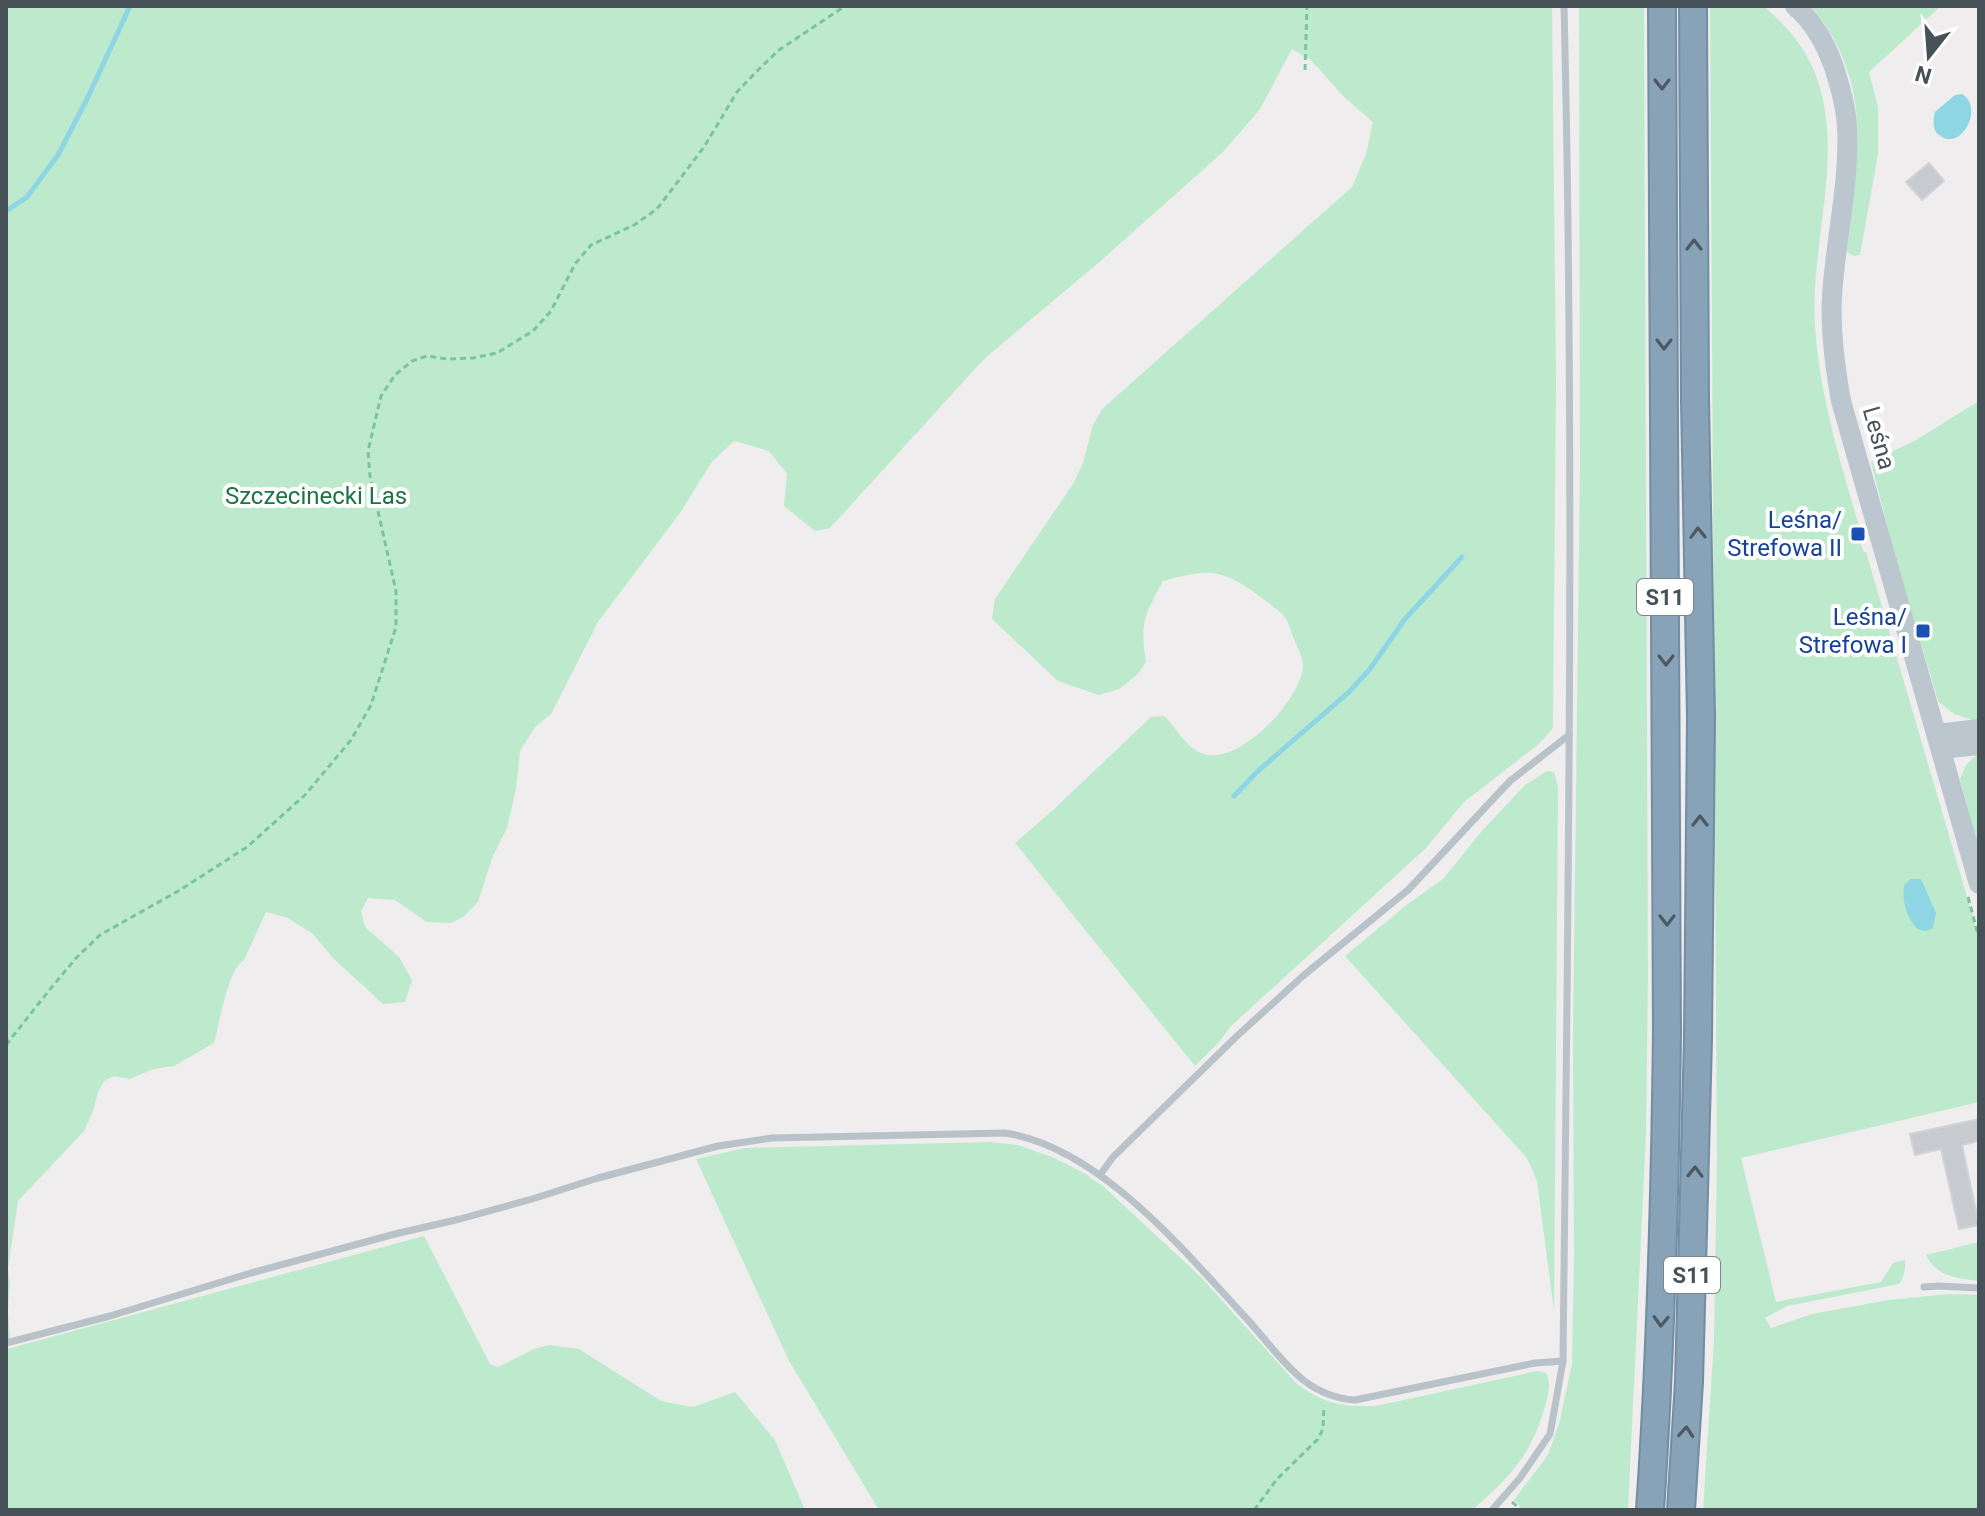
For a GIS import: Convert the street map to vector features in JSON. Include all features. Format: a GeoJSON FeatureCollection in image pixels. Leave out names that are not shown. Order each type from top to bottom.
{"type":"FeatureCollection","features":[{"type":"Feature","properties":{"kind":"highway","name":"S11"},"geometry":{"type":"LineString","coordinates":[[1650,1510],[1660,1365],[1667,1033],[1662,6]]}},
{"type":"Feature","properties":{"kind":"highway","name":"S11"},"geometry":{"type":"LineString","coordinates":[[1681,1510],[1689,1382],[1698,1039],[1700,778],[1693,6]]}},
{"type":"Feature","properties":{"kind":"street","name":"Leśna"},"geometry":{"type":"LineString","coordinates":[[1795,6],[1819,35],[1831,58],[1842,93],[1847,125],[1847,160],[1831,308],[1838,385],[1979,884]]}},
{"type":"Feature","properties":{"kind":"street"},"geometry":{"type":"LineString","coordinates":[[1939,742],[1979,729]]}},
{"type":"Feature","properties":{"kind":"street"},"geometry":{"type":"LineString","coordinates":[[1939,742],[1979,745]]}},
{"type":"Feature","properties":{"kind":"lane"},"geometry":{"type":"LineString","coordinates":[[1492,1510],[1520,1478],[1550,1434],[1563,1361],[1569,735],[1569,223],[1564,6]]}},
{"type":"Feature","properties":{"kind":"lane"},"geometry":{"type":"LineString","coordinates":[[1100,1175],[1113,1157],[1237,1036],[1304,975],[1408,890],[1510,781],[1569,735]]}},
{"type":"Feature","properties":{"kind":"lane"},"geometry":{"type":"LineString","coordinates":[[6,1343],[718,1146],[772,1138],[1005,1133],[1041,1141],[1100,1175],[1161,1229],[1301,1380],[1325,1394],[1355,1400],[1535,1363],[1563,1361]]}},
{"type":"Feature","properties":{"kind":"lane"},"geometry":{"type":"LineString","coordinates":[[1924,1287],[1979,1288]]}},
{"type":"Feature","properties":{"kind":"path"},"geometry":{"type":"LineString","coordinates":[[6,1045],[56,981],[100,935],[180,890],[247,847],[305,795],[351,740],[371,705],[396,627],[396,591],[370,476],[368,451],[381,396],[395,375],[412,361],[427,356],[473,358],[497,353],[533,331],[551,311],[575,264],[591,245],[634,225],[657,209],[704,147],[737,92],[756,72],[779,50],[845,6]]}},
{"type":"Feature","properties":{"kind":"path"},"geometry":{"type":"LineString","coordinates":[[1305,70],[1307,6]]}},
{"type":"Feature","properties":{"kind":"path"},"geometry":{"type":"LineString","coordinates":[[1254,1510],[1278,1478],[1318,1439],[1323,1429],[1325,1394]]}},
{"type":"Feature","properties":{"kind":"green space","name":"Szczecinecki Las"},"geometry":{"type":"Polygon","coordinates":[[[6,6],[1552,6],[1556,381],[1553,728],[1539,744],[1464,802],[1426,848],[1231,1026],[1195,1066],[1015,843],[1151,717],[1164,716],[1197,751],[1218,755],[1234,750],[1266,728],[1299,682],[1302,661],[1284,616],[1246,586],[1218,574],[1197,573],[1163,581],[1145,620],[1143,637],[1146,662],[1137,675],[1119,689],[1099,695],[1058,681],[992,619],[995,599],[1073,484],[1083,463],[1093,425],[1102,409],[1352,187],[1366,154],[1373,122],[1343,96],[1311,60],[1292,49],[1260,109],[1223,152],[984,359],[830,528],[815,531],[784,506],[787,474],[769,451],[734,441],[711,463],[680,513],[598,622],[551,714],[535,727],[520,751],[507,828],[492,858],[478,902],[463,917],[451,923],[427,922],[395,900],[368,898],[361,911],[365,927],[399,957],[412,980],[405,1002],[383,1004],[333,958],[313,934],[288,918],[266,912],[244,960],[233,975],[214,1043],[174,1066],[153,1069],[130,1079],[114,1076],[104,1081],[84,1131],[18,1201],[8,1269],[10,1337],[7,1349],[424,1236],[490,1364],[498,1367],[549,1345],[579,1349],[661,1401],[693,1407],[735,1392],[775,1440],[805,1510],[6,1510],[6,6]]]}},
{"type":"Feature","properties":{"kind":"green space"},"geometry":{"type":"Polygon","coordinates":[[[1579,6],[1644,6],[1646,1134],[1628,1510],[1523,1510],[1514,1500],[1548,1455],[1559,1424],[1572,1364],[1580,464],[1579,6]]]}},
{"type":"Feature","properties":{"kind":"green space"},"geometry":{"type":"Polygon","coordinates":[[[1710,6],[1764,6],[1801,47],[1821,93],[1827,125],[1828,159],[1817,261],[1815,327],[1822,381],[1833,435],[1863,540],[1860,542],[1866,552],[1979,938],[1979,1102],[1741,1158],[1776,1302],[1881,1282],[1893,1263],[1905,1260],[1901,1281],[1899,1284],[1787,1306],[1765,1318],[1771,1328],[1812,1314],[1889,1300],[1948,1294],[1979,1295],[1979,1510],[1703,1510],[1714,1340],[1717,1160],[1710,6]]]}},
{"type":"Feature","properties":{"kind":"green space"},"geometry":{"type":"Polygon","coordinates":[[[1811,6],[1941,6],[1869,72],[1878,107],[1878,154],[1860,255],[1847,252],[1846,245],[1857,150],[1853,92],[1845,64],[1831,35],[1811,6]]]}},
{"type":"Feature","properties":{"kind":"green space"},"geometry":{"type":"Polygon","coordinates":[[[1979,401],[1979,722],[1954,714],[1938,701],[1871,462],[1916,440],[1979,401]]]}},
{"type":"Feature","properties":{"kind":"green space"},"geometry":{"type":"Polygon","coordinates":[[[1979,753],[1979,851],[1960,779],[1966,765],[1979,753]]]}},
{"type":"Feature","properties":{"kind":"green space"},"geometry":{"type":"Polygon","coordinates":[[[1547,771],[1554,772],[1558,787],[1554,1311],[1537,1181],[1527,1158],[1345,956],[1443,879],[1525,785],[1547,771]]]}},
{"type":"Feature","properties":{"kind":"green space"},"geometry":{"type":"Polygon","coordinates":[[[990,1142],[1018,1145],[1052,1157],[1104,1187],[1202,1278],[1296,1383],[1324,1400],[1343,1405],[1376,1406],[1537,1371],[1546,1373],[1549,1386],[1547,1400],[1539,1426],[1525,1453],[1497,1488],[1472,1510],[879,1510],[789,1361],[696,1159],[745,1148],[990,1142]]]}},
{"type":"Feature","properties":{"kind":"green space"},"geometry":{"type":"Polygon","coordinates":[[[1979,1242],[1979,1281],[1942,1272],[1926,1255],[1979,1242]]]}},
{"type":"Feature","properties":{"kind":"water"},"geometry":{"type":"Polygon","coordinates":[[[1962,94],[1969,100],[1971,117],[1962,133],[1947,139],[1935,130],[1935,112],[1955,95],[1962,94]]]}},
{"type":"Feature","properties":{"kind":"water"},"geometry":{"type":"Polygon","coordinates":[[[1911,879],[1921,879],[1936,913],[1933,928],[1926,931],[1917,929],[1906,908],[1904,885],[1911,879]]]}},
{"type":"Feature","properties":{"kind":"building"},"geometry":{"type":"Polygon","coordinates":[[[1929,163],[1944,181],[1922,200],[1906,182],[1929,163]]]}},
{"type":"Feature","properties":{"kind":"building"},"geometry":{"type":"Polygon","coordinates":[[[1979,1119],[1979,1141],[1962,1145],[1979,1225],[1959,1229],[1941,1149],[1915,1155],[1910,1134],[1979,1119]]]}},
{"type":"Feature","properties":{"kind":"waterway"},"geometry":{"type":"LineString","coordinates":[[6,211],[27,197],[58,155],[130,6]]}},
{"type":"Feature","properties":{"kind":"waterway"},"geometry":{"type":"LineString","coordinates":[[1234,796],[1259,770],[1349,692],[1370,669],[1405,619],[1462,557]]}},
{"type":"Feature","properties":{"kind":"place","name":"Leśna/ Strefowa II"},"geometry":{"type":"Point","coordinates":[1858,534]}},
{"type":"Feature","properties":{"kind":"place","name":"Leśna/ Strefowa I"},"geometry":{"type":"Point","coordinates":[1923,631]}}]}
